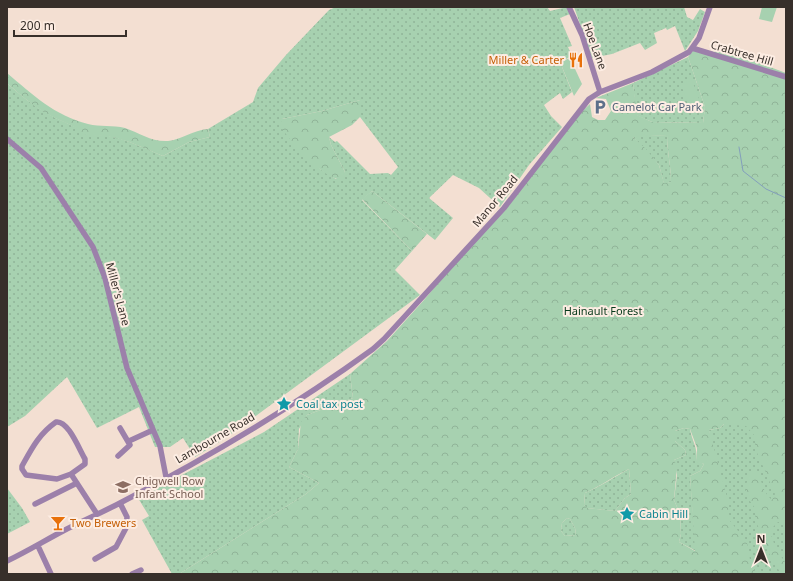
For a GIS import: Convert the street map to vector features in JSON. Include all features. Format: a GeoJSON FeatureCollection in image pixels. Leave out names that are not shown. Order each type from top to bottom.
{"type":"FeatureCollection","features":[{"type":"Feature","properties":{"kind":"street","name":"Hoe Lane"},"geometry":{"type":"LineString","coordinates":[[569,7],[584,41],[600,92]]}},
{"type":"Feature","properties":{"kind":"street","name":"Manor Road"},"geometry":{"type":"LineString","coordinates":[[284,408],[358,360],[384,339],[504,208],[585,104],[600,92],[652,72],[681,57],[692,48],[702,33],[710,7]]}},
{"type":"Feature","properties":{"kind":"street","name":"Crabtree Hill"},"geometry":{"type":"LineString","coordinates":[[692,48],[786,76]]}},
{"type":"Feature","properties":{"kind":"street","name":"Miller's Lane"},"geometry":{"type":"LineString","coordinates":[[7,139],[41,168],[93,247],[105,278],[127,368],[160,446],[166,477]]}},
{"type":"Feature","properties":{"kind":"street","name":"Lambourne Road"},"geometry":{"type":"LineString","coordinates":[[7,561],[120,503],[284,408]]}},
{"type":"Feature","properties":{"kind":"street"},"geometry":{"type":"LineString","coordinates":[[56,422],[66,425],[86,461],[84,466],[71,474],[62,478],[51,480],[26,474],[22,469],[40,435],[56,422]]}},
{"type":"Feature","properties":{"kind":"street"},"geometry":{"type":"LineString","coordinates":[[118,456],[129,448],[129,441],[120,428]]}},
{"type":"Feature","properties":{"kind":"street"},"geometry":{"type":"LineString","coordinates":[[129,441],[153,430]]}},
{"type":"Feature","properties":{"kind":"street"},"geometry":{"type":"LineString","coordinates":[[71,474],[98,514]]}},
{"type":"Feature","properties":{"kind":"street"},"geometry":{"type":"LineString","coordinates":[[35,504],[77,482]]}},
{"type":"Feature","properties":{"kind":"street"},"geometry":{"type":"LineString","coordinates":[[95,559],[114,549],[126,528],[127,517],[120,503]]}},
{"type":"Feature","properties":{"kind":"street"},"geometry":{"type":"LineString","coordinates":[[38,546],[51,574]]}},
{"type":"Feature","properties":{"kind":"street"},"geometry":{"type":"LineString","coordinates":[[132,574],[141,570]]}},
{"type":"Feature","properties":{"kind":"green space"},"geometry":{"type":"Polygon","coordinates":[[[336,7],[547,7],[550,11],[567,7],[570,14],[560,18],[572,46],[568,47],[572,56],[560,62],[572,92],[563,99],[560,93],[544,105],[551,116],[562,127],[529,165],[500,207],[479,188],[453,175],[429,198],[453,218],[435,240],[372,191],[362,200],[412,251],[395,270],[420,295],[226,438],[195,457],[183,438],[170,447],[155,447],[139,407],[97,428],[67,377],[25,416],[7,427],[7,83],[38,108],[55,118],[80,129],[88,136],[97,135],[116,138],[136,144],[163,156],[189,142],[210,137],[208,129],[253,102],[258,88],[286,55],[329,10],[336,7]],[[360,100],[322,111],[282,119],[320,169],[336,179],[345,172],[331,145],[329,137],[335,142],[337,141],[370,174],[388,173],[391,175],[398,167],[360,117],[360,100]]]}},
{"type":"Feature","properties":{"kind":"green space"},"geometry":{"type":"Polygon","coordinates":[[[574,7],[684,7],[687,17],[693,20],[700,9],[705,12],[698,31],[685,51],[675,26],[667,30],[666,28],[654,33],[657,43],[645,50],[640,43],[612,54],[592,58],[574,7]]]}},
{"type":"Feature","properties":{"kind":"green space"},"geometry":{"type":"Polygon","coordinates":[[[762,7],[777,7],[772,22],[759,19],[762,7]]]}},
{"type":"Feature","properties":{"kind":"green space","name":"Hainault Forest"},"geometry":{"type":"Polygon","coordinates":[[[695,48],[711,52],[718,51],[754,61],[786,73],[786,524],[778,522],[771,529],[772,539],[786,563],[786,574],[781,574],[766,548],[755,518],[756,509],[749,499],[746,490],[747,480],[753,469],[759,476],[768,496],[772,500],[775,494],[755,448],[755,436],[746,426],[724,424],[720,428],[709,430],[726,493],[730,521],[747,542],[750,560],[756,574],[179,574],[306,494],[319,483],[289,467],[298,449],[301,422],[307,415],[353,398],[350,374],[387,341],[424,300],[578,115],[590,104],[592,117],[598,120],[605,120],[611,111],[606,99],[596,98],[633,83],[637,115],[652,122],[703,123],[705,107],[688,57],[695,48]],[[667,135],[633,137],[646,149],[659,165],[664,183],[671,182],[667,135]],[[684,428],[675,431],[675,441],[685,450],[686,455],[674,460],[677,466],[674,500],[680,514],[681,534],[679,542],[695,551],[690,476],[700,471],[704,464],[697,462],[697,448],[690,429],[684,428]],[[629,469],[585,493],[584,505],[587,508],[615,511],[625,498],[631,494],[629,469]],[[567,518],[562,523],[561,531],[565,536],[576,535],[575,528],[570,519],[567,518]]]}},
{"type":"Feature","properties":{"kind":"green space"},"geometry":{"type":"Polygon","coordinates":[[[688,57],[705,107],[703,123],[652,122],[636,115],[633,83],[688,57]]]}},
{"type":"Feature","properties":{"kind":"green space"},"geometry":{"type":"Polygon","coordinates":[[[570,58],[582,84],[574,96],[560,62],[570,58]]]}},
{"type":"Feature","properties":{"kind":"green space"},"geometry":{"type":"Polygon","coordinates":[[[7,73],[54,110],[65,116],[88,124],[125,128],[151,139],[162,141],[178,139],[197,131],[208,129],[210,137],[189,142],[163,156],[136,144],[116,138],[106,136],[88,137],[74,127],[36,107],[7,83],[7,73]]]}},
{"type":"Feature","properties":{"kind":"green space"},"geometry":{"type":"Polygon","coordinates":[[[692,80],[702,107],[690,111],[681,84],[692,80]]]}},
{"type":"Feature","properties":{"kind":"green space"},"geometry":{"type":"Polygon","coordinates":[[[360,100],[360,117],[352,125],[329,137],[331,145],[345,172],[342,180],[334,178],[316,166],[291,140],[280,125],[282,119],[322,111],[360,100]]]}},
{"type":"Feature","properties":{"kind":"green space"},"geometry":{"type":"Polygon","coordinates":[[[667,135],[671,182],[664,184],[659,165],[632,136],[667,135]]]}},
{"type":"Feature","properties":{"kind":"green space"},"geometry":{"type":"Polygon","coordinates":[[[372,191],[427,234],[412,251],[362,199],[372,191]]]}},
{"type":"Feature","properties":{"kind":"green space"},"geometry":{"type":"Polygon","coordinates":[[[350,374],[353,398],[307,415],[299,429],[298,449],[289,467],[319,483],[306,494],[179,574],[172,574],[142,520],[149,516],[138,498],[264,432],[350,374]]]}},
{"type":"Feature","properties":{"kind":"green space"},"geometry":{"type":"Polygon","coordinates":[[[786,397],[786,574],[723,574],[709,430],[720,428],[724,424],[786,397]]]}},
{"type":"Feature","properties":{"kind":"green space"},"geometry":{"type":"Polygon","coordinates":[[[684,428],[690,429],[696,448],[697,461],[704,464],[700,471],[690,476],[696,551],[679,542],[681,534],[680,514],[674,500],[677,475],[674,460],[686,455],[685,450],[675,441],[675,431],[684,428]]]}},
{"type":"Feature","properties":{"kind":"green space"},"geometry":{"type":"Polygon","coordinates":[[[629,469],[631,494],[625,498],[615,511],[586,508],[584,505],[585,493],[629,469]]]}},
{"type":"Feature","properties":{"kind":"green space"},"geometry":{"type":"Polygon","coordinates":[[[7,488],[22,508],[30,522],[7,534],[7,488]]]}},
{"type":"Feature","properties":{"kind":"green space"},"geometry":{"type":"Polygon","coordinates":[[[567,518],[570,519],[575,528],[576,535],[565,536],[561,531],[562,523],[567,518]]]}},
{"type":"Feature","properties":{"kind":"waterway"},"geometry":{"type":"LineString","coordinates":[[739,147],[743,171],[766,189],[786,198]]}},
{"type":"Feature","properties":{"kind":"place","name":"Miller & Carter"},"geometry":{"type":"Point","coordinates":[576,60]}},
{"type":"Feature","properties":{"kind":"place","name":"Camelot Car Park"},"geometry":{"type":"Point","coordinates":[600,107]}},
{"type":"Feature","properties":{"kind":"place","name":"Coal tax post"},"geometry":{"type":"Point","coordinates":[284,404]}},
{"type":"Feature","properties":{"kind":"place","name":"Chigwell Row Infant School"},"geometry":{"type":"Point","coordinates":[123,487]}},
{"type":"Feature","properties":{"kind":"place","name":"Cabin Hill"},"geometry":{"type":"Point","coordinates":[627,514]}},
{"type":"Feature","properties":{"kind":"place","name":"Two Brewers"},"geometry":{"type":"Point","coordinates":[58,523]}}]}
